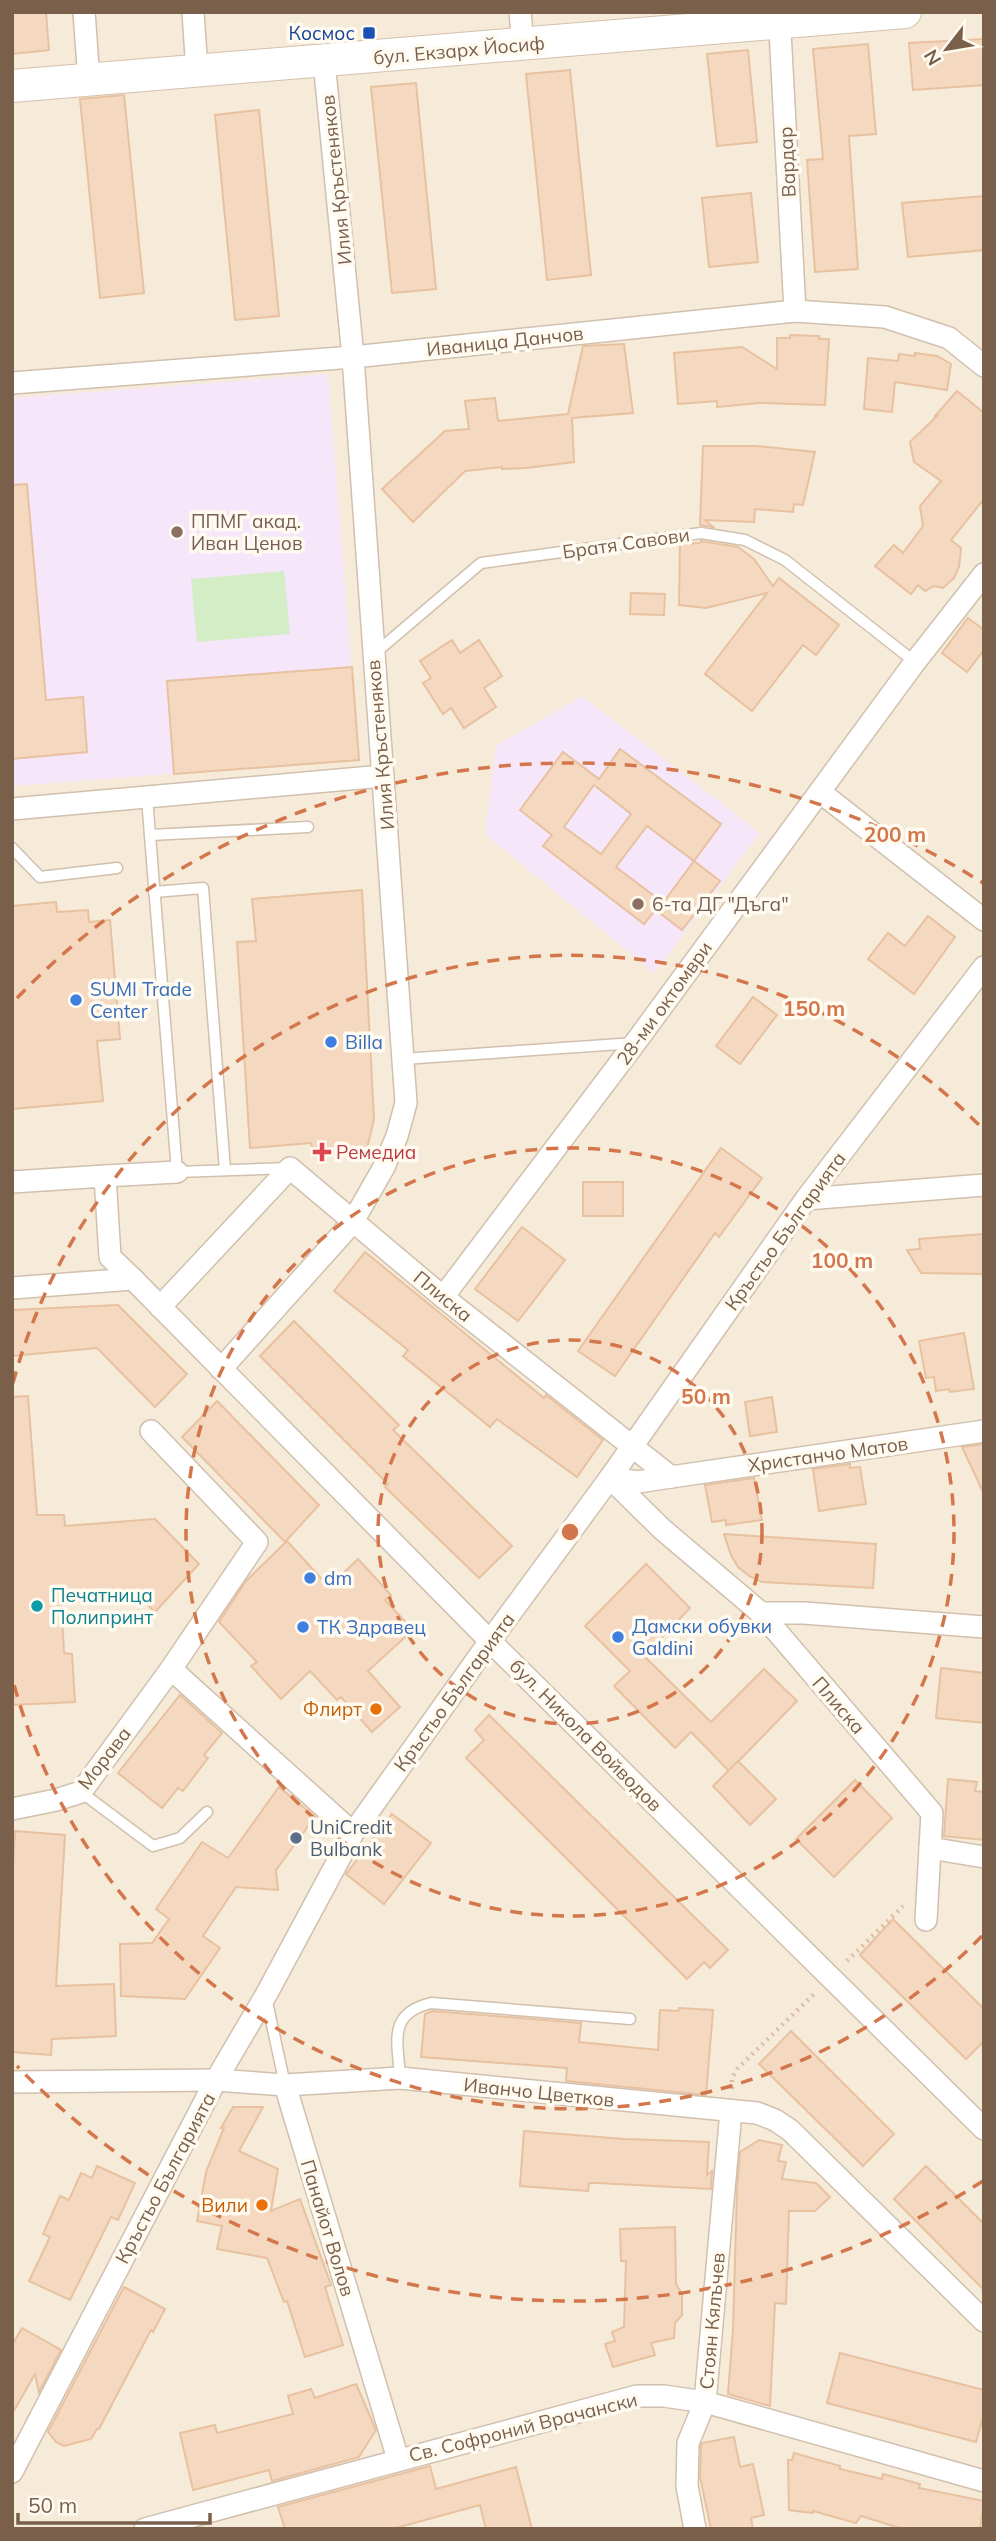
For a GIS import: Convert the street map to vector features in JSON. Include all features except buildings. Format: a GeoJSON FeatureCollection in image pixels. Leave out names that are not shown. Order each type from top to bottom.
{"type":"FeatureCollection","features":[{"type":"Feature","properties":{"kind":"street"},"geometry":{"type":"LineString","coordinates":[[84,12],[89,80]]}},
{"type":"Feature","properties":{"kind":"street"},"geometry":{"type":"LineString","coordinates":[[193,12],[197,71]]}},
{"type":"Feature","properties":{"kind":"street"},"geometry":{"type":"LineString","coordinates":[[520,12],[523,44]]}},
{"type":"Feature","properties":{"kind":"street","name":"бул. Екзарх Йосиф"},"geometry":{"type":"LineString","coordinates":[[12,86],[523,44],[780,17],[905,12]]}},
{"type":"Feature","properties":{"kind":"street","name":"Вардар"},"geometry":{"type":"LineString","coordinates":[[780,17],[794,311]]}},
{"type":"Feature","properties":{"kind":"street","name":"Илия Кръстеняков"},"geometry":{"type":"LineString","coordinates":[[221,1369],[352,1223],[384,1167],[397,1136],[406,1103],[353,357],[324,61]]}},
{"type":"Feature","properties":{"kind":"street","name":"Иваница Данчов"},"geometry":{"type":"LineString","coordinates":[[12,383],[353,357],[794,311],[885,317],[949,338],[984,366]]}},
{"type":"Feature","properties":{"kind":"street","name":"28-ми октомври"},"geometry":{"type":"LineString","coordinates":[[443,1297],[635,1043],[915,662],[984,574]]}},
{"type":"Feature","properties":{"kind":"street"},"geometry":{"type":"LineString","coordinates":[[12,809],[383,776]]}},
{"type":"Feature","properties":{"kind":"street"},"geometry":{"type":"LineString","coordinates":[[820,792],[984,920]]}},
{"type":"Feature","properties":{"kind":"street","name":"Кръстьо Българията"},"geometry":{"type":"LineString","coordinates":[[12,2472],[216,2080],[266,1995],[353,1833],[610,1478],[806,1199],[984,967]]}},
{"type":"Feature","properties":{"kind":"street"},"geometry":{"type":"LineString","coordinates":[[160,1307],[290,1168]]}},
{"type":"Feature","properties":{"kind":"street","name":"Плиска"},"geometry":{"type":"LineString","coordinates":[[290,1168],[443,1297],[632,1445]]}},
{"type":"Feature","properties":{"kind":"street"},"geometry":{"type":"LineString","coordinates":[[12,1182],[177,1172]]}},
{"type":"Feature","properties":{"kind":"street","name":"бул. Никола Войводов"},"geometry":{"type":"LineString","coordinates":[[105,1176],[110,1257],[490,1641],[984,2129]]}},
{"type":"Feature","properties":{"kind":"street"},"geometry":{"type":"LineString","coordinates":[[806,1199],[984,1185]]}},
{"type":"Feature","properties":{"kind":"street"},"geometry":{"type":"LineString","coordinates":[[12,1288],[133,1279]]}},
{"type":"Feature","properties":{"kind":"street","name":"Морава"},"geometry":{"type":"LineString","coordinates":[[12,1808],[48,1802],[81,1792],[171,1669],[257,1542],[150,1430]]}},
{"type":"Feature","properties":{"kind":"street","name":"Христанчо Матов"},"geometry":{"type":"LineString","coordinates":[[610,1478],[638,1482],[984,1431]]}},
{"type":"Feature","properties":{"kind":"street"},"geometry":{"type":"LineString","coordinates":[[632,1445],[671,1477]]}},
{"type":"Feature","properties":{"kind":"street","name":"Плиска"},"geometry":{"type":"LineString","coordinates":[[610,1478],[663,1529],[761,1613],[932,1812],[926,1920]]}},
{"type":"Feature","properties":{"kind":"street"},"geometry":{"type":"LineString","coordinates":[[761,1613],[804,1613],[984,1627]]}},
{"type":"Feature","properties":{"kind":"street"},"geometry":{"type":"LineString","coordinates":[[171,1669],[353,1833]]}},
{"type":"Feature","properties":{"kind":"street"},"geometry":{"type":"LineString","coordinates":[[930,1848],[984,1857]]}},
{"type":"Feature","properties":{"kind":"street","name":"Иванчо Цветков"},"geometry":{"type":"LineString","coordinates":[[12,2082],[216,2080],[285,2085],[400,2078],[757,2113],[790,2130],[984,2321]]}},
{"type":"Feature","properties":{"kind":"street","name":"Панайот Волов"},"geometry":{"type":"LineString","coordinates":[[285,2085],[398,2459]]}},
{"type":"Feature","properties":{"kind":"street","name":"Стоян Кялъчев"},"geometry":{"type":"LineString","coordinates":[[695,2529],[687,2486],[688,2443],[705,2402],[731,2111]]}},
{"type":"Feature","properties":{"kind":"street","name":"Св. Софроний Врачански"},"geometry":{"type":"LineString","coordinates":[[145,2529],[637,2396],[664,2396],[705,2402],[984,2482]]}},
{"type":"Feature","properties":{"kind":"lane","name":"Братя Савови"},"geometry":{"type":"LineString","coordinates":[[373,655],[481,563],[701,533],[745,540],[785,560],[915,662]]}},
{"type":"Feature","properties":{"kind":"lane"},"geometry":{"type":"LineString","coordinates":[[147,798],[177,1172],[290,1168]]}},
{"type":"Feature","properties":{"kind":"lane"},"geometry":{"type":"LineString","coordinates":[[150,835],[308,827]]}},
{"type":"Feature","properties":{"kind":"lane"},"geometry":{"type":"LineString","coordinates":[[12,848],[40,877],[117,868]]}},
{"type":"Feature","properties":{"kind":"lane"},"geometry":{"type":"LineString","coordinates":[[154,892],[203,888],[225,1170]]}},
{"type":"Feature","properties":{"kind":"lane"},"geometry":{"type":"LineString","coordinates":[[403,1059],[635,1043]]}},
{"type":"Feature","properties":{"kind":"lane"},"geometry":{"type":"LineString","coordinates":[[81,1792],[153,1846],[180,1838],[207,1812]]}},
{"type":"Feature","properties":{"kind":"lane","name":"Панайот Волов"},"geometry":{"type":"LineString","coordinates":[[266,1995],[285,2085]]}},
{"type":"Feature","properties":{"kind":"lane"},"geometry":{"type":"LineString","coordinates":[[400,2078],[397,2026],[403,2016],[416,2007],[431,2003],[631,2019]]}},
{"type":"Feature","properties":{"kind":"shaded area"},"geometry":{"type":"Polygon","coordinates":[[[12,12],[984,12],[984,2529],[12,2529],[12,12]]]}},
{"type":"Feature","properties":{"kind":"shaded area","name":"ППМГ акад. Иван Ценов"},"geometry":{"type":"Polygon","coordinates":[[[328,374],[359,760],[12,786],[12,398],[328,374]]]}},
{"type":"Feature","properties":{"kind":"shaded area","name":"6-та ДГ \"Дъга\""},"geometry":{"type":"Polygon","coordinates":[[[582,696],[760,833],[654,973],[485,834],[496,746],[582,696]]]}},
{"type":"Feature","properties":{"kind":"green space"},"geometry":{"type":"Polygon","coordinates":[[[284,571],[290,634],[197,642],[191,579],[284,571]]]}},
{"type":"Feature","properties":{"kind":"place","name":"Космос"},"geometry":{"type":"Point","coordinates":[369,33]}},
{"type":"Feature","properties":{"kind":"place","name":"ППМГ акад. Иван Ценов"},"geometry":{"type":"Point","coordinates":[177,532]}},
{"type":"Feature","properties":{"kind":"place","name":"6-та ДГ \"Дъга\""},"geometry":{"type":"Point","coordinates":[638,904]}},
{"type":"Feature","properties":{"kind":"place","name":"SUMI Trade Center"},"geometry":{"type":"Point","coordinates":[76,1000]}},
{"type":"Feature","properties":{"kind":"place","name":"Billa"},"geometry":{"type":"Point","coordinates":[331,1042]}},
{"type":"Feature","properties":{"kind":"place","name":"Ремедиа"},"geometry":{"type":"Point","coordinates":[322,1152]}},
{"type":"Feature","properties":{"kind":"place","name":"dm"},"geometry":{"type":"Point","coordinates":[310,1578]}},
{"type":"Feature","properties":{"kind":"place","name":"Печатница Полипринт"},"geometry":{"type":"Point","coordinates":[37,1606]}},
{"type":"Feature","properties":{"kind":"place","name":"ТК Здравец"},"geometry":{"type":"Point","coordinates":[303,1627]}},
{"type":"Feature","properties":{"kind":"place","name":"Дамски обувки Galdini"},"geometry":{"type":"Point","coordinates":[618,1637]}},
{"type":"Feature","properties":{"kind":"place","name":"Флирт"},"geometry":{"type":"Point","coordinates":[376,1709]}},
{"type":"Feature","properties":{"kind":"place","name":"UniCredit Bulbank"},"geometry":{"type":"Point","coordinates":[296,1838]}},
{"type":"Feature","properties":{"kind":"place","name":"Вили"},"geometry":{"type":"Point","coordinates":[262,2205]}}]}
